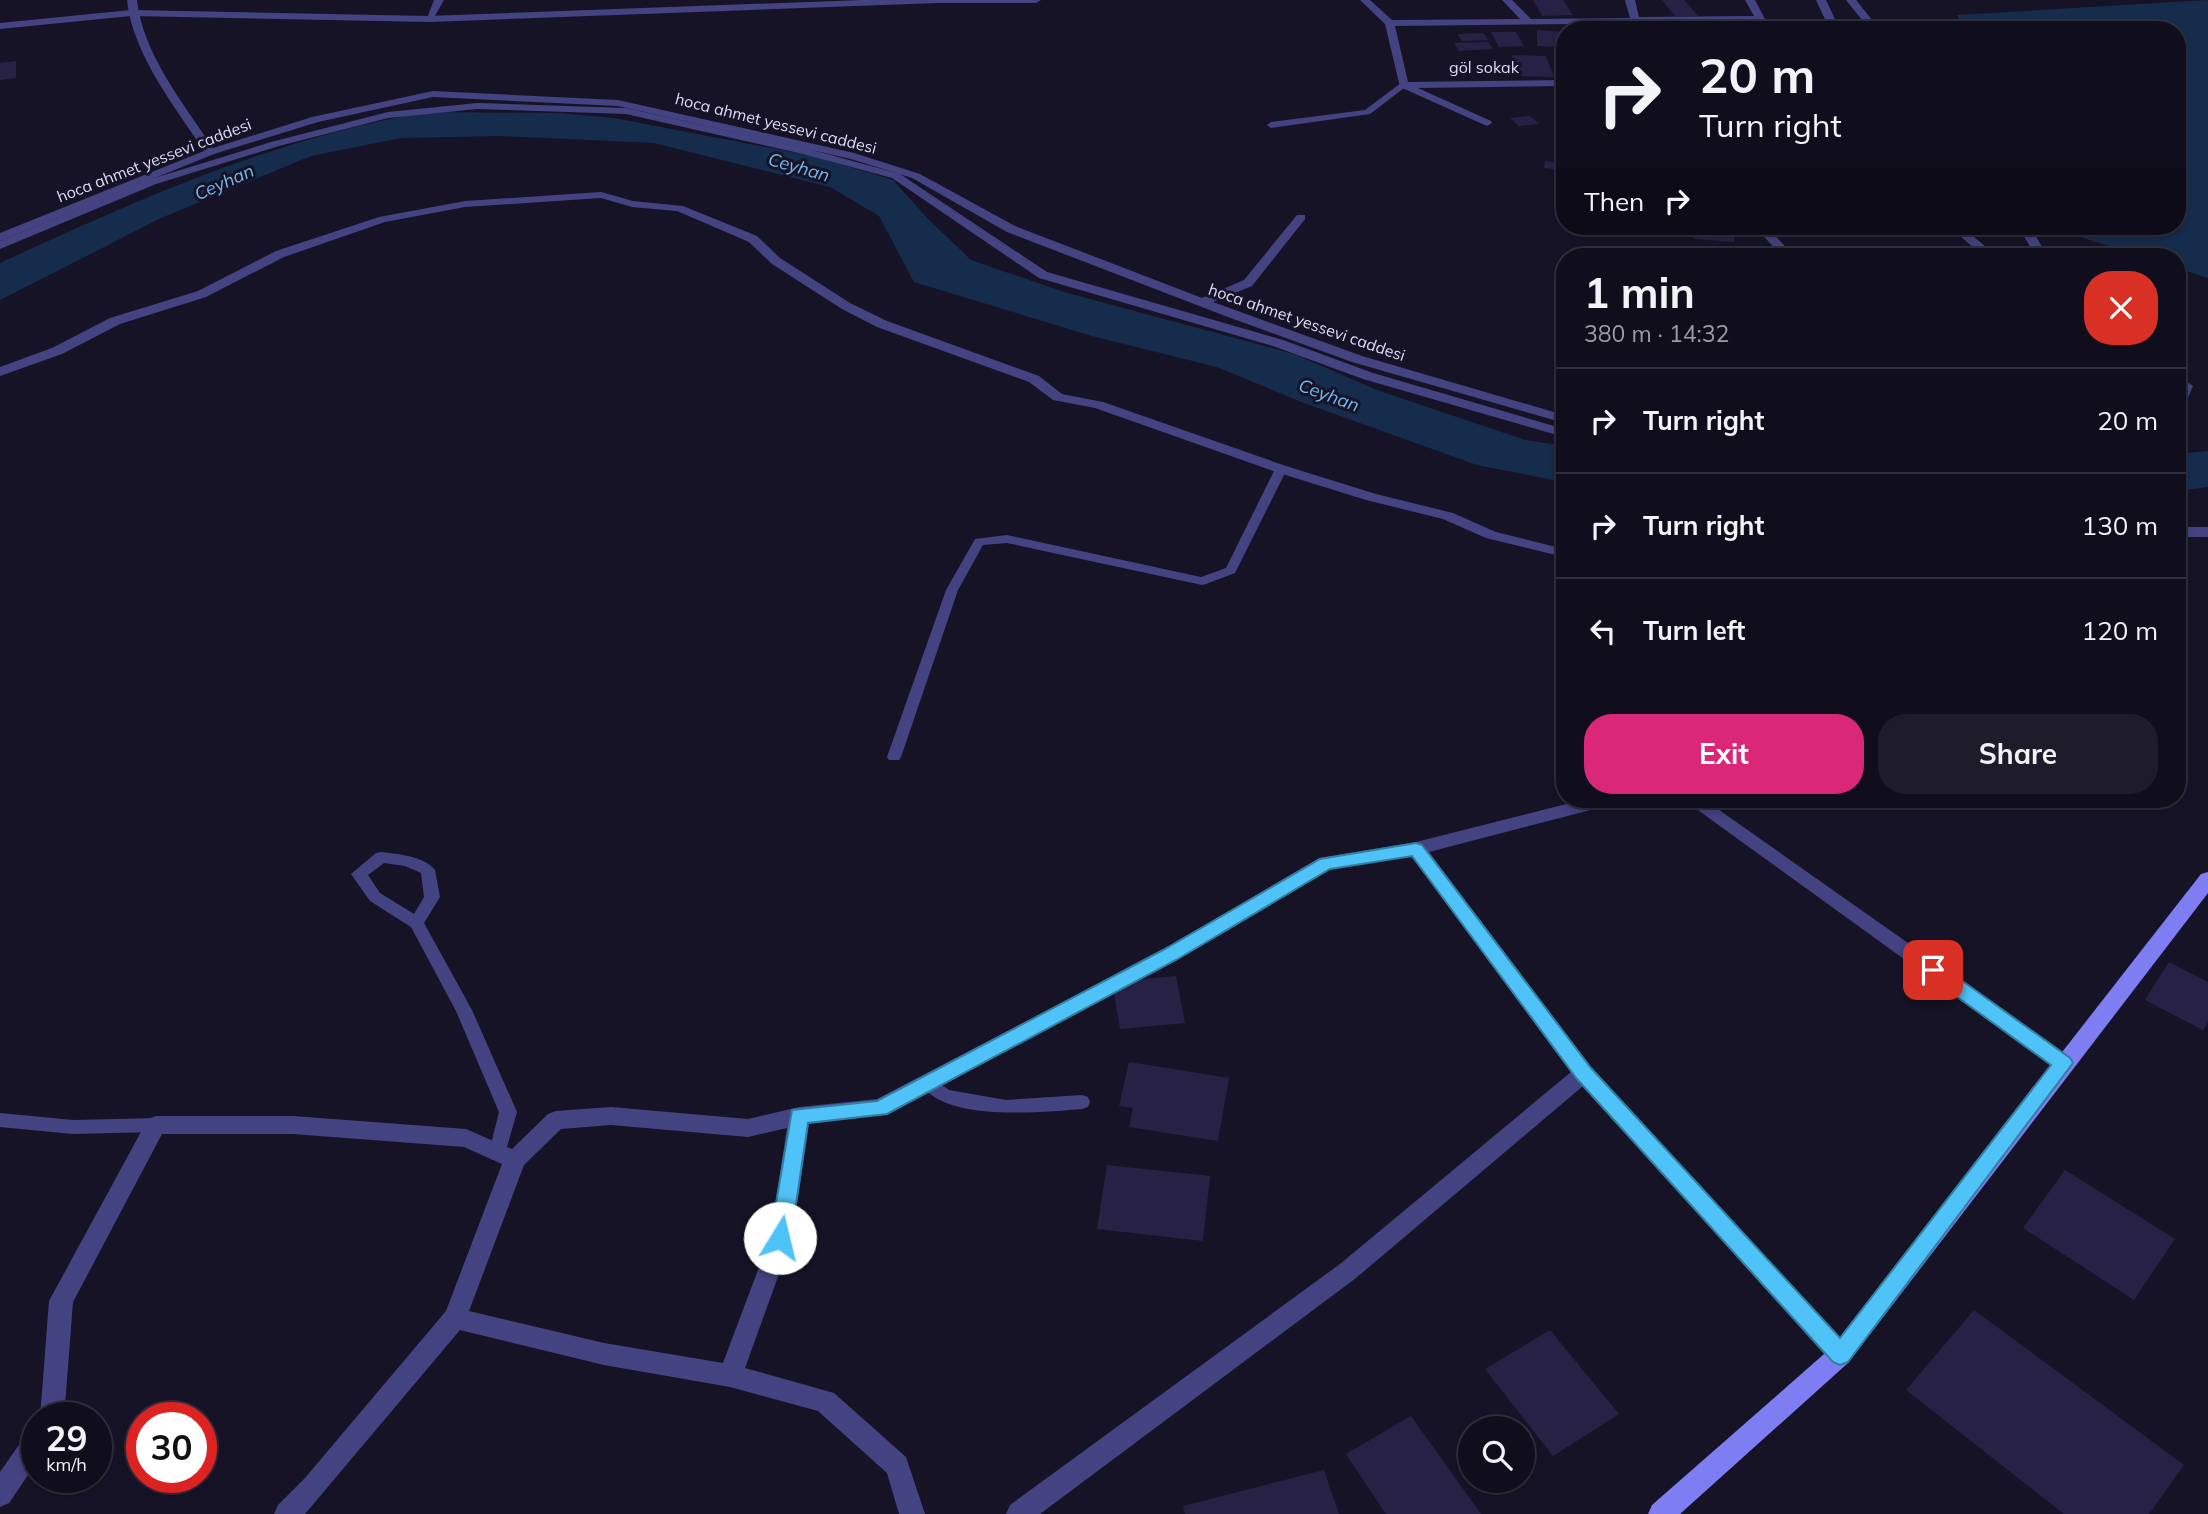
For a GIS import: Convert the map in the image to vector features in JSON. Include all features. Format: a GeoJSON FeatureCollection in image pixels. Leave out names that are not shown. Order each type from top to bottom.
{"type":"FeatureCollection","features":[{"type":"Feature","properties":{"kind":"main road"},"geometry":{"type":"LineString","coordinates":[[1661,1514],[1840,1355],[2063,1063],[2208,879]]}},
{"type":"Feature","properties":{"kind":"street"},"geometry":{"type":"LineString","coordinates":[[132,0],[131,13],[150,58],[210,152]]}},
{"type":"Feature","properties":{"kind":"street"},"geometry":{"type":"LineString","coordinates":[[429,19],[439,0]]}},
{"type":"Feature","properties":{"kind":"street"},"geometry":{"type":"LineString","coordinates":[[0,26],[131,13],[429,19],[937,0],[1036,0]]}},
{"type":"Feature","properties":{"kind":"street"},"geometry":{"type":"LineString","coordinates":[[1366,0],[1390,23],[1404,85],[1487,123]]}},
{"type":"Feature","properties":{"kind":"street"},"geometry":{"type":"LineString","coordinates":[[1507,0],[1528,21]]}},
{"type":"Feature","properties":{"kind":"street"},"geometry":{"type":"LineString","coordinates":[[1630,0],[1635,20]]}},
{"type":"Feature","properties":{"kind":"street"},"geometry":{"type":"LineString","coordinates":[[1390,23],[1761,19],[1750,0]]}},
{"type":"Feature","properties":{"kind":"street"},"geometry":{"type":"LineString","coordinates":[[1821,0],[1831,21]]}},
{"type":"Feature","properties":{"kind":"street"},"geometry":{"type":"LineString","coordinates":[[1851,0],[1868,21]]}},
{"type":"Feature","properties":{"kind":"street","name":"göl sokak"},"geometry":{"type":"LineString","coordinates":[[1404,85],[1556,83]]}},
{"type":"Feature","properties":{"kind":"street","name":"hoca ahmet yessevi caddesi"},"geometry":{"type":"LineString","coordinates":[[0,237],[210,152],[316,119],[433,94],[618,103],[724,124],[854,156],[916,176],[1011,229],[1203,302],[1357,359],[1556,416]]}},
{"type":"Feature","properties":{"kind":"street"},"geometry":{"type":"LineString","coordinates":[[0,244],[152,182],[275,144],[388,115],[477,106],[626,111],[805,150],[896,176],[1043,275],[1278,343],[1368,376],[1556,431]]}},
{"type":"Feature","properties":{"kind":"street"},"geometry":{"type":"LineString","coordinates":[[0,372],[57,351],[115,321],[202,294],[280,254],[383,219],[465,204],[601,195],[632,204],[678,208],[752,239],[776,261],[846,306],[881,324],[1034,379],[1058,397],[1098,405],[1281,469],[1371,497],[1448,516],[1491,535],[1556,551]]}},
{"type":"Feature","properties":{"kind":"street"},"geometry":{"type":"LineString","coordinates":[[1203,302],[1248,284],[1301,217]]}},
{"type":"Feature","properties":{"kind":"street"},"geometry":{"type":"LineString","coordinates":[[1768,235],[1781,248]]}},
{"type":"Feature","properties":{"kind":"street"},"geometry":{"type":"LineString","coordinates":[[1965,235],[1981,248]]}},
{"type":"Feature","properties":{"kind":"street"},"geometry":{"type":"LineString","coordinates":[[2186,532],[2208,532]]}},
{"type":"Feature","properties":{"kind":"street"},"geometry":{"type":"LineString","coordinates":[[287,1514],[314,1488],[455,1318],[506,1156],[556,1120],[611,1116],[748,1128],[799,1116],[880,1108],[1170,955],[1326,863],[1416,849],[1575,808]]}},
{"type":"Feature","properties":{"kind":"street"},"geometry":{"type":"LineString","coordinates":[[1704,808],[2063,1063]]}},
{"type":"Feature","properties":{"kind":"street"},"geometry":{"type":"LineString","coordinates":[[1416,849],[1584,1073],[1840,1355]]}},
{"type":"Feature","properties":{"kind":"street"},"geometry":{"type":"LineString","coordinates":[[1019,1514],[1348,1271],[1584,1073]]}},
{"type":"Feature","properties":{"kind":"street"},"geometry":{"type":"LineString","coordinates":[[730,1376],[780,1238],[799,1116]]}},
{"type":"Feature","properties":{"kind":"street"},"geometry":{"type":"LineString","coordinates":[[53,1402],[61,1301],[156,1125],[293,1125],[466,1138],[506,1156]]}},
{"type":"Feature","properties":{"kind":"street"},"geometry":{"type":"LineString","coordinates":[[455,1318],[604,1354],[730,1376],[825,1401],[897,1466],[912,1514]]}},
{"type":"Feature","properties":{"kind":"street"},"geometry":{"type":"LineString","coordinates":[[0,1494],[21,1463]]}},
{"type":"Feature","properties":{"kind":"lane"},"geometry":{"type":"LineString","coordinates":[[1271,125],[1367,112],[1404,85]]}},
{"type":"Feature","properties":{"kind":"lane"},"geometry":{"type":"LineString","coordinates":[[894,757],[952,590],[979,542],[1007,539],[1202,581],[1231,570],[1281,469]]}},
{"type":"Feature","properties":{"kind":"lane"},"geometry":{"type":"LineString","coordinates":[[416,923],[432,897],[428,870],[407,862],[381,857],[359,874],[375,897],[416,923],[464,1010],[508,1112],[506,1156]]}},
{"type":"Feature","properties":{"kind":"lane"},"geometry":{"type":"LineString","coordinates":[[928,1082],[945,1096],[1006,1107],[1082,1102]]}},
{"type":"Feature","properties":{"kind":"lane"},"geometry":{"type":"LineString","coordinates":[[0,1120],[73,1127],[156,1125]]}},
{"type":"Feature","properties":{"kind":"water"},"geometry":{"type":"Polygon","coordinates":[[[2208,0],[2208,278],[2186,271],[2186,248],[2115,248],[2074,235],[2186,235],[2186,21],[1960,21],[1957,15],[2208,0]]]}},
{"type":"Feature","properties":{"kind":"water","name":"Ceyhan"},"geometry":{"type":"Polygon","coordinates":[[[427,112],[559,113],[614,118],[813,156],[893,180],[928,219],[971,260],[1064,292],[1294,354],[1377,390],[1525,440],[1556,445],[1556,480],[1477,465],[1304,403],[1217,367],[1092,336],[914,282],[879,216],[830,187],[654,143],[500,136],[401,138],[311,156],[161,218],[0,300],[0,263],[209,173],[317,137],[427,112]]]}},
{"type":"Feature","properties":{"kind":"water"},"geometry":{"type":"Polygon","coordinates":[[[2208,451],[2208,487],[2186,490],[2186,453],[2208,451]]]}},
{"type":"Feature","properties":{"kind":"building"},"geometry":{"type":"Polygon","coordinates":[[[1533,0],[1563,0],[1573,15],[1542,16],[1533,0]]]}},
{"type":"Feature","properties":{"kind":"building"},"geometry":{"type":"Polygon","coordinates":[[[1662,0],[1684,0],[1698,16],[1675,16],[1662,0]]]}},
{"type":"Feature","properties":{"kind":"building"},"geometry":{"type":"Polygon","coordinates":[[[1537,30],[1556,31],[1556,47],[1537,46],[1537,30]]]}},
{"type":"Feature","properties":{"kind":"building"},"geometry":{"type":"Polygon","coordinates":[[[1491,32],[1516,32],[1524,46],[1499,47],[1491,32]]]}},
{"type":"Feature","properties":{"kind":"building"},"geometry":{"type":"Polygon","coordinates":[[[1483,33],[1488,40],[1462,41],[1457,34],[1483,33]]]}},
{"type":"Feature","properties":{"kind":"building"},"geometry":{"type":"Polygon","coordinates":[[[1488,42],[1493,49],[1459,51],[1454,43],[1488,42]]]}},
{"type":"Feature","properties":{"kind":"building"},"geometry":{"type":"Polygon","coordinates":[[[1511,55],[1546,56],[1554,77],[1519,76],[1511,55]]]}},
{"type":"Feature","properties":{"kind":"building"},"geometry":{"type":"Polygon","coordinates":[[[16,61],[16,78],[0,80],[0,63],[16,61]]]}},
{"type":"Feature","properties":{"kind":"building"},"geometry":{"type":"Polygon","coordinates":[[[1530,116],[1539,124],[1519,126],[1510,118],[1530,116]]]}},
{"type":"Feature","properties":{"kind":"building"},"geometry":{"type":"Polygon","coordinates":[[[1545,161],[1556,162],[1556,169],[1544,168],[1545,161]]]}},
{"type":"Feature","properties":{"kind":"building"},"geometry":{"type":"Polygon","coordinates":[[[1694,235],[1734,235],[1735,242],[1694,239],[1694,235]]]}},
{"type":"Feature","properties":{"kind":"building"},"geometry":{"type":"Polygon","coordinates":[[[2169,962],[2208,982],[2208,1022],[2203,1030],[2145,1000],[2169,962]]]}},
{"type":"Feature","properties":{"kind":"building"},"geometry":{"type":"Polygon","coordinates":[[[1176,976],[1185,1023],[1120,1029],[1112,982],[1176,976]]]}},
{"type":"Feature","properties":{"kind":"building"},"geometry":{"type":"Polygon","coordinates":[[[1129,1062],[1229,1078],[1218,1141],[1129,1127],[1133,1108],[1119,1106],[1129,1062]]]}},
{"type":"Feature","properties":{"kind":"building"},"geometry":{"type":"Polygon","coordinates":[[[1107,1165],[1210,1176],[1203,1241],[1097,1229],[1107,1165]]]}},
{"type":"Feature","properties":{"kind":"building"},"geometry":{"type":"Polygon","coordinates":[[[2065,1170],[2175,1239],[2134,1300],[2023,1228],[2065,1170]]]}},
{"type":"Feature","properties":{"kind":"building"},"geometry":{"type":"Polygon","coordinates":[[[1974,1310],[2184,1465],[2149,1514],[2064,1514],[1906,1390],[1974,1310]]]}},
{"type":"Feature","properties":{"kind":"building"},"geometry":{"type":"Polygon","coordinates":[[[1550,1330],[1619,1414],[1553,1456],[1535,1433],[1535,1416],[1522,1416],[1485,1369],[1550,1330]]]}},
{"type":"Feature","properties":{"kind":"building"},"geometry":{"type":"Polygon","coordinates":[[[1411,1416],[1458,1482],[1458,1493],[1466,1493],[1481,1514],[1386,1514],[1346,1454],[1411,1416]]]}},
{"type":"Feature","properties":{"kind":"building"},"geometry":{"type":"Polygon","coordinates":[[[1324,1470],[1339,1514],[1185,1514],[1183,1506],[1324,1470]]]}},
{"type":"Feature","properties":{"kind":"route"},"geometry":{"type":"LineString","coordinates":[[780,1238],[799,1116],[880,1108],[1170,955],[1326,863],[1416,849],[1584,1073],[1840,1355],[2063,1063],[1933,970]]}}]}
